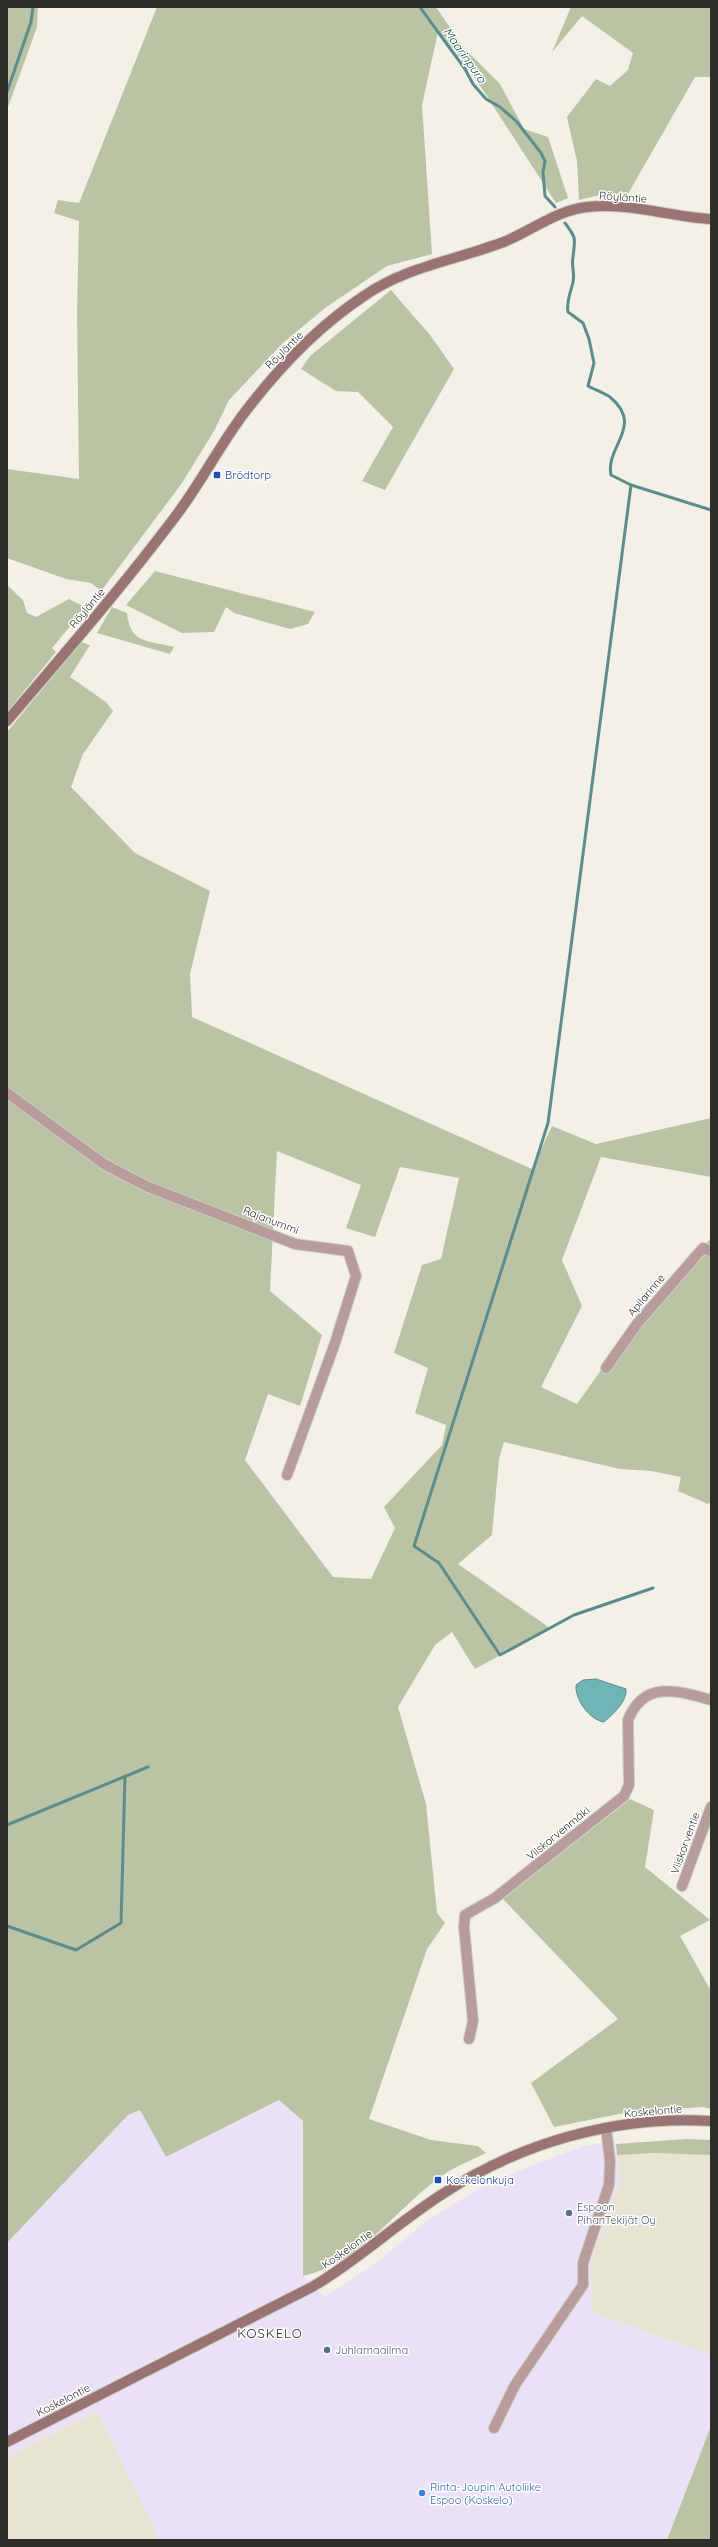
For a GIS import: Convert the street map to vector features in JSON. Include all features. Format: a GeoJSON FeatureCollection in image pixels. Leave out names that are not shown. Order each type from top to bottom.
{"type":"FeatureCollection","features":[{"type":"Feature","properties":{"kind":"street","name":"Röyläntie"},"geometry":{"type":"LineString","coordinates":[[7,721],[148,554],[181,509],[241,417],[268,383],[329,323],[364,296],[412,270],[505,242],[561,214],[585,207],[613,206],[690,218],[711,219]]}},
{"type":"Feature","properties":{"kind":"street","name":"Rajanummi"},"geometry":{"type":"LineString","coordinates":[[7,1093],[104,1164],[146,1186],[295,1244],[348,1251],[356,1276],[335,1343],[287,1475]]}},
{"type":"Feature","properties":{"kind":"street","name":"Apilarinne"},"geometry":{"type":"LineString","coordinates":[[606,1368],[637,1324],[703,1248],[711,1251]]}},
{"type":"Feature","properties":{"kind":"street","name":"Viiskorvenmäki"},"geometry":{"type":"LineString","coordinates":[[469,2038],[474,2028],[464,1927],[465,1915],[501,1894],[624,1796],[629,1785],[628,1720],[631,1712],[644,1698],[652,1693],[675,1690],[711,1700]]}},
{"type":"Feature","properties":{"kind":"street","name":"Viiskorventie"},"geometry":{"type":"LineString","coordinates":[[682,1886],[711,1807]]}},
{"type":"Feature","properties":{"kind":"street","name":"Koskelontie"},"geometry":{"type":"LineString","coordinates":[[7,2442],[312,2287],[343,2269],[439,2196],[467,2178],[537,2147],[576,2134],[606,2128],[662,2121],[711,2121]]}},
{"type":"Feature","properties":{"kind":"street"},"geometry":{"type":"LineString","coordinates":[[494,2428],[515,2385],[583,2285],[583,2263],[609,2185],[610,2161],[606,2128]]}},
{"type":"Feature","properties":{"kind":"shaded area"},"geometry":{"type":"Polygon","coordinates":[[[279,2100],[303,2121],[303,2275],[325,2297],[372,2266],[428,2220],[489,2182],[581,2147],[615,2140],[620,2180],[591,2259],[591,2312],[711,2355],[711,2426],[667,2540],[157,2540],[152,2523],[97,2411],[7,2456],[7,2243],[128,2115],[140,2110],[166,2157],[279,2100]]]}},
{"type":"Feature","properties":{"kind":"shaded area"},"geometry":{"type":"Polygon","coordinates":[[[652,2153],[711,2155],[711,2355],[591,2312],[591,2259],[620,2180],[617,2155],[652,2153]]]}},
{"type":"Feature","properties":{"kind":"shaded area"},"geometry":{"type":"Polygon","coordinates":[[[97,2411],[152,2523],[157,2540],[7,2540],[7,2456],[97,2411]]]}},
{"type":"Feature","properties":{"kind":"green space"},"geometry":{"type":"Polygon","coordinates":[[[7,7],[38,7],[37,27],[7,110],[7,7]]]}},
{"type":"Feature","properties":{"kind":"green space"},"geometry":{"type":"Polygon","coordinates":[[[157,7],[420,7],[438,32],[422,105],[432,254],[387,266],[325,308],[283,343],[229,400],[214,431],[182,483],[101,591],[91,583],[66,579],[7,558],[7,469],[79,479],[77,313],[79,221],[54,213],[58,200],[79,203],[157,7]]]}},
{"type":"Feature","properties":{"kind":"green space"},"geometry":{"type":"Polygon","coordinates":[[[422,7],[435,7],[464,48],[500,84],[524,129],[548,137],[568,198],[556,203],[479,84],[422,7]]]}},
{"type":"Feature","properties":{"kind":"green space"},"geometry":{"type":"Polygon","coordinates":[[[571,7],[711,7],[711,77],[695,77],[625,199],[600,195],[579,200],[577,161],[567,117],[596,79],[610,86],[628,70],[633,53],[582,16],[552,52],[571,7]]]}},
{"type":"Feature","properties":{"kind":"green space"},"geometry":{"type":"Polygon","coordinates":[[[391,290],[430,335],[454,369],[385,490],[362,481],[393,427],[358,392],[336,391],[301,369],[310,356],[391,290]]]}},
{"type":"Feature","properties":{"kind":"green space"},"geometry":{"type":"Polygon","coordinates":[[[155,571],[315,612],[308,624],[290,629],[234,613],[226,607],[214,632],[182,633],[126,605],[155,571]]]}},
{"type":"Feature","properties":{"kind":"green space"},"geometry":{"type":"Polygon","coordinates":[[[7,585],[23,600],[27,613],[36,617],[69,599],[81,605],[81,613],[52,648],[56,652],[7,712],[7,585]]]}},
{"type":"Feature","properties":{"kind":"green space"},"geometry":{"type":"Polygon","coordinates":[[[112,607],[127,613],[129,623],[136,636],[148,641],[174,647],[170,654],[97,633],[112,607]]]}},
{"type":"Feature","properties":{"kind":"green space"},"geometry":{"type":"Polygon","coordinates":[[[81,642],[90,645],[70,677],[106,702],[113,711],[83,754],[71,787],[135,853],[210,891],[190,974],[192,1017],[532,1169],[552,1126],[596,1144],[711,1118],[711,1177],[601,1157],[562,1260],[582,1306],[541,1387],[577,1404],[635,1322],[711,1238],[711,1501],[708,1504],[678,1491],[681,1477],[651,1471],[620,1469],[504,1442],[499,1459],[492,1535],[458,1564],[550,1628],[475,1669],[452,1632],[435,1645],[398,1707],[426,1804],[437,1913],[445,1923],[427,1949],[369,2119],[431,2140],[478,2146],[486,2153],[443,2175],[410,2202],[361,2247],[324,2269],[303,2276],[303,2121],[279,2100],[166,2157],[140,2110],[128,2115],[7,2243],[7,732],[81,642]],[[277,1151],[270,1291],[322,1335],[300,1406],[268,1394],[245,1460],[333,1577],[371,1579],[395,1528],[384,1507],[442,1445],[446,1425],[415,1413],[428,1368],[394,1353],[422,1265],[441,1259],[459,1178],[400,1167],[375,1237],[346,1228],[361,1185],[277,1151]]]}},
{"type":"Feature","properties":{"kind":"green space"},"geometry":{"type":"Polygon","coordinates":[[[630,1799],[654,1810],[645,1867],[710,1920],[680,1936],[711,1991],[711,2109],[703,2107],[629,2112],[554,2127],[531,2083],[618,2019],[503,1899],[630,1799]]]}},
{"type":"Feature","properties":{"kind":"green space"},"geometry":{"type":"Polygon","coordinates":[[[687,2139],[711,2140],[711,2155],[652,2153],[617,2155],[616,2144],[687,2139]]]}},
{"type":"Feature","properties":{"kind":"green space"},"geometry":{"type":"Polygon","coordinates":[[[711,2426],[711,2540],[667,2540],[711,2426]]]}},
{"type":"Feature","properties":{"kind":"water"},"geometry":{"type":"Polygon","coordinates":[[[596,1679],[626,1689],[626,1694],[622,1703],[604,1722],[594,1717],[584,1708],[576,1691],[576,1685],[583,1680],[596,1679]]]}},
{"type":"Feature","properties":{"kind":"waterway"},"geometry":{"type":"LineString","coordinates":[[7,92],[31,22],[33,7]]}},
{"type":"Feature","properties":{"kind":"waterway","name":"Maarinpuro"},"geometry":{"type":"LineString","coordinates":[[420,7],[465,69],[473,84],[486,99],[500,107],[517,122],[541,153],[545,161],[543,172],[545,196],[555,207]]}},
{"type":"Feature","properties":{"kind":"waterway","name":"Maarinpuro"},"geometry":{"type":"LineString","coordinates":[[565,223],[572,232],[575,242],[573,279],[568,300],[568,312],[583,323],[589,339],[594,363],[588,386],[610,397],[620,407],[624,417],[624,427],[613,455],[611,475],[631,485],[711,510]]}},
{"type":"Feature","properties":{"kind":"waterway"},"geometry":{"type":"LineString","coordinates":[[631,485],[548,1123],[414,1546],[439,1563],[500,1655],[574,1615],[653,1588]]}},
{"type":"Feature","properties":{"kind":"waterway"},"geometry":{"type":"LineString","coordinates":[[7,1825],[148,1767]]}},
{"type":"Feature","properties":{"kind":"waterway"},"geometry":{"type":"LineString","coordinates":[[7,1926],[76,1950],[121,1923],[125,1776]]}},
{"type":"Feature","properties":{"kind":"place","name":"Brödtorp"},"geometry":{"type":"Point","coordinates":[217,475]}},
{"type":"Feature","properties":{"kind":"place","name":"Koskelonkuja"},"geometry":{"type":"Point","coordinates":[438,2180]}},
{"type":"Feature","properties":{"kind":"place","name":"Espoon PihanTekijät Oy"},"geometry":{"type":"Point","coordinates":[569,2213]}},
{"type":"Feature","properties":{"kind":"place","name":"Juhlamaailma"},"geometry":{"type":"Point","coordinates":[327,2350]}},
{"type":"Feature","properties":{"kind":"place","name":"Rinta-Joupin Autoliike Espoo (Koskelo)"},"geometry":{"type":"Point","coordinates":[422,2493]}},
{"type":"Feature","properties":{"kind":"district","name":"KOSKELO"},"geometry":{"type":"Point","coordinates":[270,2333]}}]}
